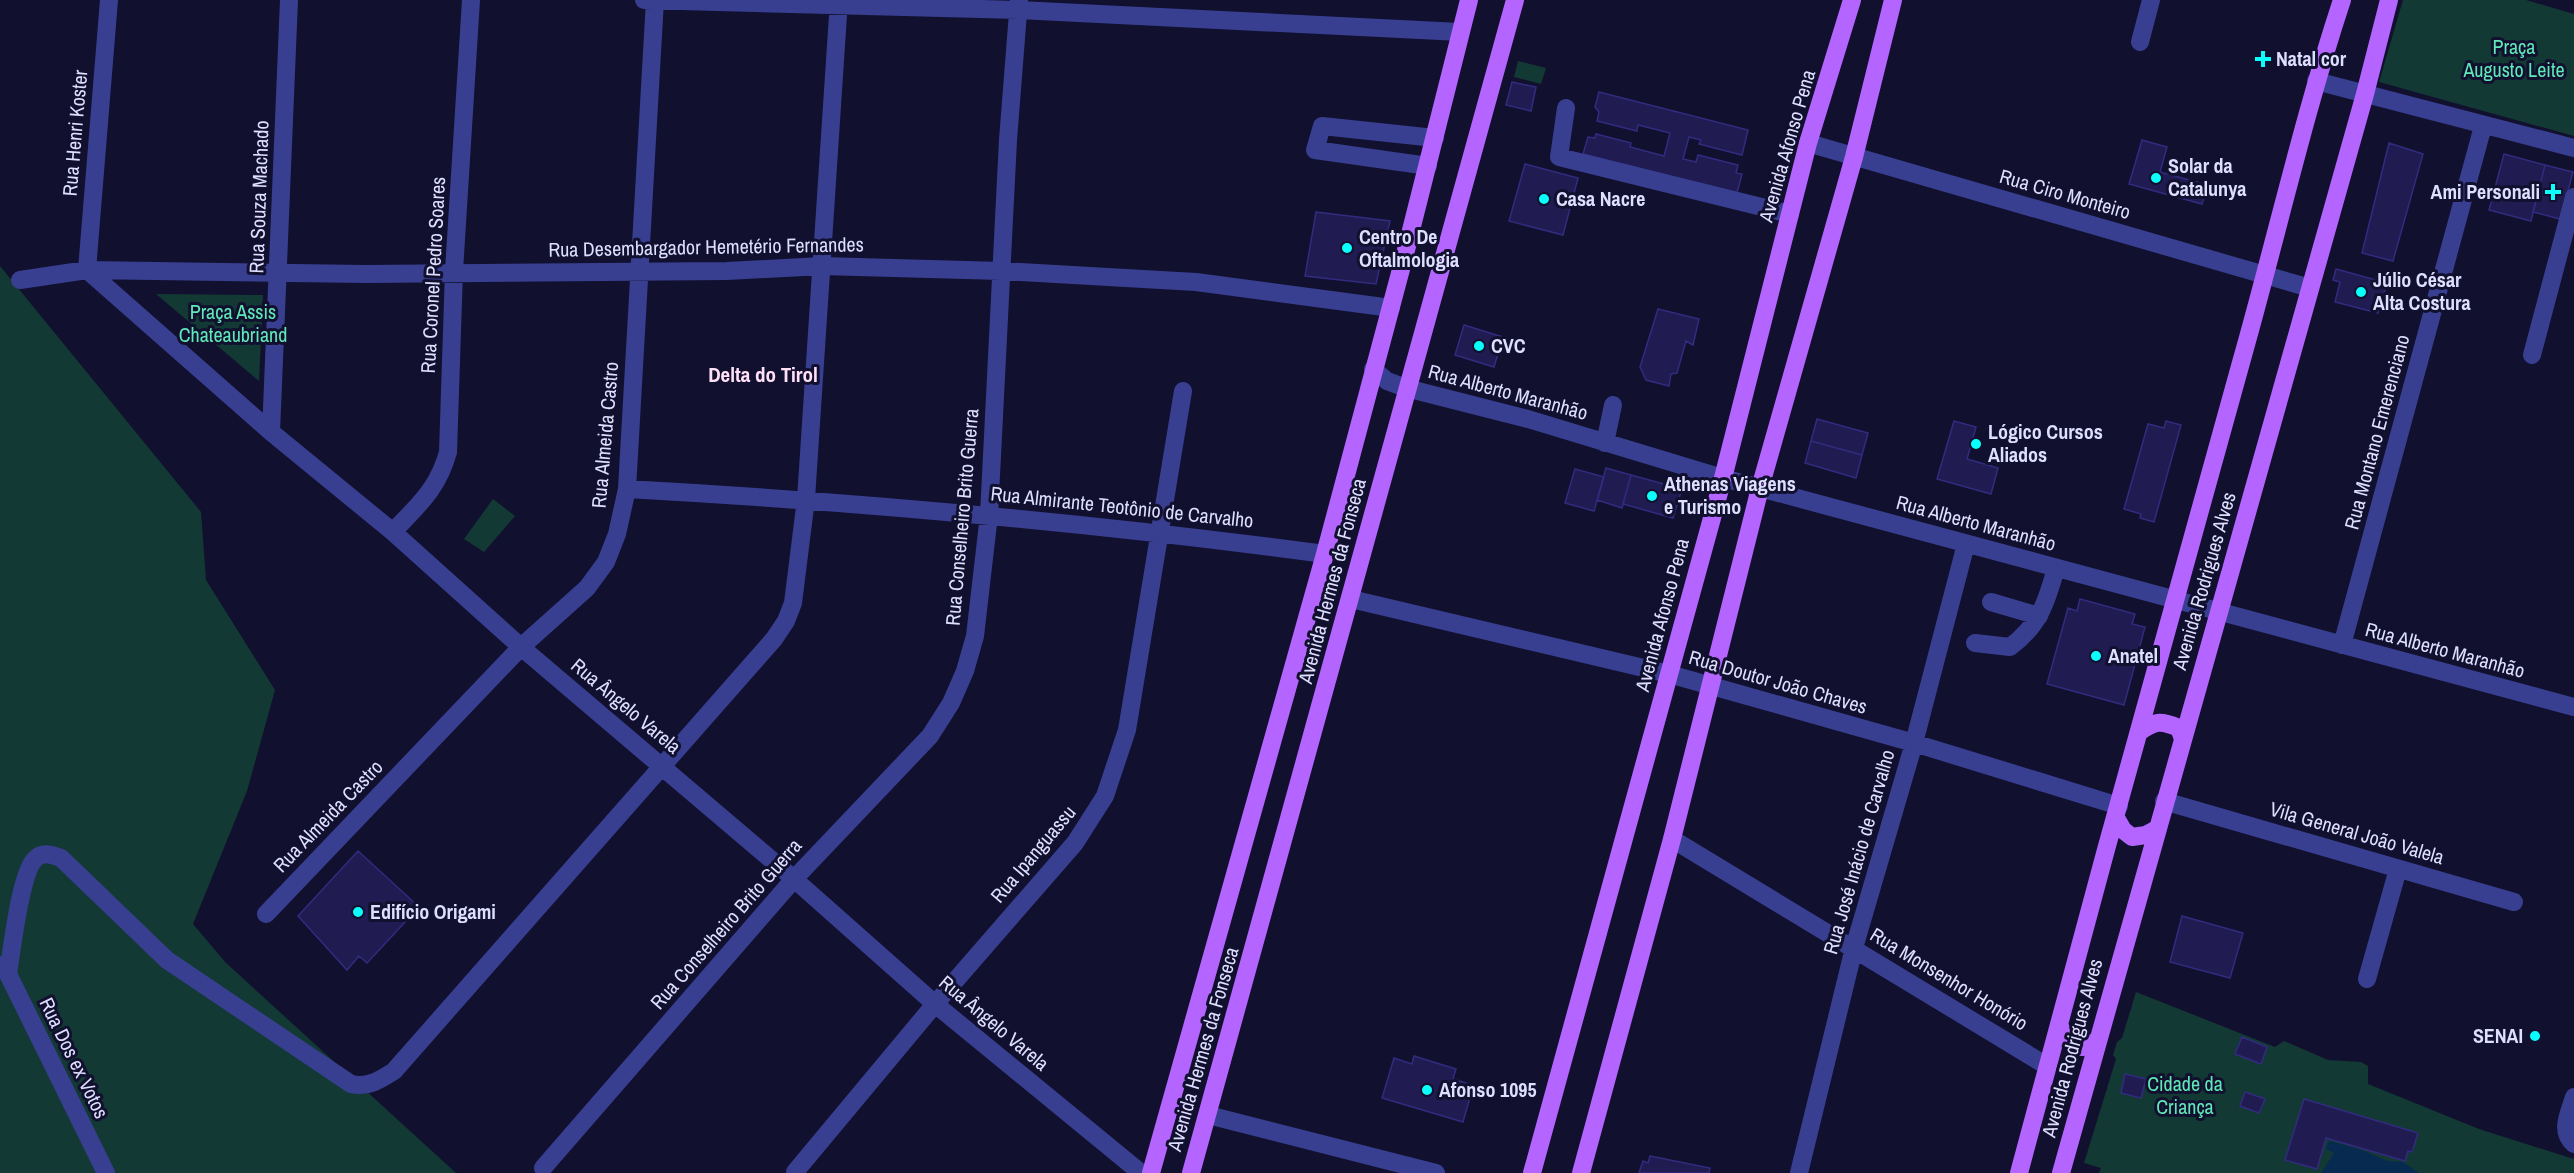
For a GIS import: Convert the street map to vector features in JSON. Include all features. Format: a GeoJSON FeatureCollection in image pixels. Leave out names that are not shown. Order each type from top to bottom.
{"type":"FeatureCollection","features":[{"type":"Feature","properties":{"kind":"main road","name":"Avenida Hermes da Fonseca"},"geometry":{"type":"LineString","coordinates":[[1151,1173],[1325,554],[1428,166],[1469,0]]}},
{"type":"Feature","properties":{"kind":"main road","name":"Avenida Hermes da Fonseca"},"geometry":{"type":"LineString","coordinates":[[1191,1173],[1515,0]]}},
{"type":"Feature","properties":{"kind":"main road","name":"Avenida Afonso Pena"},"geometry":{"type":"LineString","coordinates":[[1532,1173],[1724,478],[1808,143],[1852,0]]}},
{"type":"Feature","properties":{"kind":"main road"},"geometry":{"type":"LineString","coordinates":[[1581,1173],[1672,839],[1760,488],[1854,157],[1893,0]]}},
{"type":"Feature","properties":{"kind":"main road","name":"Avenida Rodrigues Alves"},"geometry":{"type":"LineString","coordinates":[[2019,1173],[2175,599],[2266,276],[2316,81],[2342,0]]}},
{"type":"Feature","properties":{"kind":"main road","name":"Avenida Rodrigues Alves"},"geometry":{"type":"LineString","coordinates":[[2061,1173],[2365,94],[2389,0]]}},
{"type":"Feature","properties":{"kind":"main road"},"geometry":{"type":"LineString","coordinates":[[2139,732],[2153,723],[2168,724],[2179,729],[2183,739]]}},
{"type":"Feature","properties":{"kind":"main road"},"geometry":{"type":"LineString","coordinates":[[2118,812],[2123,830],[2132,837],[2146,836],[2157,829]]}},
{"type":"Feature","properties":{"kind":"main road"},"geometry":{"type":"LineString","coordinates":[[2059,1025],[2065,1037],[2082,1047],[2098,1041]]}},
{"type":"Feature","properties":{"kind":"street","name":"Rua Henri Koster"},"geometry":{"type":"LineString","coordinates":[[87,270],[109,0]]}},
{"type":"Feature","properties":{"kind":"street","name":"Rua Souza Machado"},"geometry":{"type":"LineString","coordinates":[[271,432],[289,0]]}},
{"type":"Feature","properties":{"kind":"street","name":"Rua Coronel Pedro Soares"},"geometry":{"type":"LineString","coordinates":[[393,532],[435,487],[443,472],[448,452],[454,272],[471,0]]}},
{"type":"Feature","properties":{"kind":"street"},"geometry":{"type":"LineString","coordinates":[[644,0],[1019,5],[1460,32]]}},
{"type":"Feature","properties":{"kind":"street","name":"Rua Almeida Castro"},"geometry":{"type":"LineString","coordinates":[[266,914],[521,647],[587,588],[606,562],[617,534],[627,489],[655,0]]}},
{"type":"Feature","properties":{"kind":"street"},"geometry":{"type":"LineString","coordinates":[[2140,42],[2151,0]]}},
{"type":"Feature","properties":{"kind":"street"},"geometry":{"type":"LineString","coordinates":[[4,969],[25,874],[34,859],[50,854],[61,858],[167,960],[351,1084],[361,1086],[373,1084],[394,1071],[404,1060],[774,639],[786,621],[793,603],[806,499],[838,2]]}},
{"type":"Feature","properties":{"kind":"street","name":"Rua Conselheiro Brito Guerra"},"geometry":{"type":"LineString","coordinates":[[543,1168],[794,879],[930,736],[951,703],[966,672],[975,636],[989,515],[1008,140],[1019,5]]}},
{"type":"Feature","properties":{"kind":"street"},"geometry":{"type":"LineString","coordinates":[[2316,81],[2574,148]]}},
{"type":"Feature","properties":{"kind":"street"},"geometry":{"type":"LineString","coordinates":[[1566,108],[1559,157],[1791,214]]}},
{"type":"Feature","properties":{"kind":"street"},"geometry":{"type":"LineString","coordinates":[[1428,166],[1315,150],[1322,126],[1435,138]]}},
{"type":"Feature","properties":{"kind":"street","name":"Rua Montano Emerenciano"},"geometry":{"type":"LineString","coordinates":[[2343,645],[2483,126]]}},
{"type":"Feature","properties":{"kind":"street","name":"Rua Ciro Monteiro"},"geometry":{"type":"LineString","coordinates":[[1808,143],[2310,288]]}},
{"type":"Feature","properties":{"kind":"street"},"geometry":{"type":"LineString","coordinates":[[2532,355],[2574,197]]}},
{"type":"Feature","properties":{"kind":"street","name":"Rua Desembargador Hemetério Fernandes"},"geometry":{"type":"LineString","coordinates":[[20,280],[87,270],[279,273],[639,272],[727,271],[822,266],[1002,271],[1196,282],[1391,308]]}},
{"type":"Feature","properties":{"kind":"street","name":"Rua Ângelo Varela"},"geometry":{"type":"LineString","coordinates":[[87,270],[271,432],[393,532],[521,647],[794,879],[935,1004],[1141,1173]]}},
{"type":"Feature","properties":{"kind":"street","name":"Rua Alberto Maranhão"},"geometry":{"type":"LineString","coordinates":[[1373,369],[1386,381],[1406,388],[1528,419],[1724,478],[2574,707]]}},
{"type":"Feature","properties":{"kind":"street","name":"Rua Ipanguassu"},"geometry":{"type":"LineString","coordinates":[[795,1173],[935,1004],[1075,843],[1105,796],[1127,730],[1183,391]]}},
{"type":"Feature","properties":{"kind":"street"},"geometry":{"type":"LineString","coordinates":[[1605,443],[1613,405]]}},
{"type":"Feature","properties":{"kind":"street","name":"Rua Almirante Teotônio de Carvalho"},"geometry":{"type":"LineString","coordinates":[[627,489],[806,499],[989,515],[1160,532],[1325,554]]}},
{"type":"Feature","properties":{"kind":"street","name":"Rua José Inácio de Carvalho"},"geometry":{"type":"LineString","coordinates":[[1799,1173],[1854,948],[1914,743],[1966,544]]}},
{"type":"Feature","properties":{"kind":"street"},"geometry":{"type":"LineString","coordinates":[[1975,643],[2010,647],[2022,639],[2046,606],[2056,568]]}},
{"type":"Feature","properties":{"kind":"street","name":"Rua Doutor João Chaves"},"geometry":{"type":"LineString","coordinates":[[1351,599],[1669,674],[1914,743],[2118,812]]}},
{"type":"Feature","properties":{"kind":"street"},"geometry":{"type":"LineString","coordinates":[[1990,602],[2038,616]]}},
{"type":"Feature","properties":{"kind":"street","name":"Vila General João Valela"},"geometry":{"type":"LineString","coordinates":[[2164,801],[2514,902]]}},
{"type":"Feature","properties":{"kind":"street","name":"Rua Monsenhor Honório"},"geometry":{"type":"LineString","coordinates":[[1672,839],[2048,1066]]}},
{"type":"Feature","properties":{"kind":"street"},"geometry":{"type":"LineString","coordinates":[[2367,979],[2398,869]]}},
{"type":"Feature","properties":{"kind":"street","name":"Rua Dos ex Votos"},"geometry":{"type":"LineString","coordinates":[[4,969],[106,1173]]}},
{"type":"Feature","properties":{"kind":"street"},"geometry":{"type":"LineString","coordinates":[[2574,1097],[2565,1127],[2567,1136],[2574,1144]]}},
{"type":"Feature","properties":{"kind":"street"},"geometry":{"type":"LineString","coordinates":[[1208,1115],[1436,1173]]}},
{"type":"Feature","properties":{"kind":"green space","name":"Praça Augusto Leite"},"geometry":{"type":"Polygon","coordinates":[[[2403,0],[2526,0],[2574,14],[2574,136],[2379,82],[2403,0]]]}},
{"type":"Feature","properties":{"kind":"green space"},"geometry":{"type":"Polygon","coordinates":[[[1518,61],[1546,68],[1541,84],[1514,77],[1518,61]]]}},
{"type":"Feature","properties":{"kind":"green space"},"geometry":{"type":"Polygon","coordinates":[[[0,266],[201,512],[206,580],[275,690],[247,791],[193,924],[225,962],[456,1173],[0,1173],[0,266]]]}},
{"type":"Feature","properties":{"kind":"green space","name":"Praça Assis Chateaubriand"},"geometry":{"type":"Polygon","coordinates":[[[156,294],[263,295],[259,381],[156,294]]]}},
{"type":"Feature","properties":{"kind":"green space"},"geometry":{"type":"Polygon","coordinates":[[[493,499],[515,516],[484,552],[464,539],[493,499]]]}},
{"type":"Feature","properties":{"kind":"green space","name":"Cidade da Criança"},"geometry":{"type":"Polygon","coordinates":[[[2136,992],[2275,1047],[2284,1041],[2328,1060],[2361,1062],[2368,1066],[2368,1084],[2479,1129],[2574,1159],[2574,1173],[2099,1173],[2101,1168],[2084,1163],[2116,1059],[2113,1055],[2117,1042],[2122,1038],[2136,992]]]}},
{"type":"Feature","properties":{"kind":"water"},"geometry":{"type":"Polygon","coordinates":[[[2329,1141],[2362,1150],[2387,1161],[2403,1162],[2419,1173],[2321,1173],[2334,1153],[2326,1149],[2329,1141]]]}},
{"type":"Feature","properties":{"kind":"building"},"geometry":{"type":"Polygon","coordinates":[[[1512,82],[1536,87],[1531,111],[1506,105],[1512,82]]]}},
{"type":"Feature","properties":{"kind":"building"},"geometry":{"type":"Polygon","coordinates":[[[1599,92],[1748,130],[1742,155],[1699,144],[1701,140],[1689,137],[1683,159],[1696,162],[1698,155],[1738,165],[1736,173],[1742,174],[1737,193],[1583,154],[1588,137],[1595,138],[1596,134],[1631,143],[1630,147],[1664,156],[1670,133],[1638,125],[1637,131],[1597,121],[1599,112],[1595,107],[1599,92]]]}},
{"type":"Feature","properties":{"kind":"building","name":"Solar da Catalunya"},"geometry":{"type":"Polygon","coordinates":[[[2142,140],[2167,147],[2160,172],[2208,185],[2202,204],[2129,184],[2142,140]]]}},
{"type":"Feature","properties":{"kind":"building"},"geometry":{"type":"Polygon","coordinates":[[[2389,143],[2423,154],[2393,261],[2362,253],[2389,143]]]}},
{"type":"Feature","properties":{"kind":"building"},"geometry":{"type":"Polygon","coordinates":[[[2504,154],[2545,165],[2531,221],[2489,210],[2504,154]]]}},
{"type":"Feature","properties":{"kind":"building","name":"Casa Nacre"},"geometry":{"type":"Polygon","coordinates":[[[1525,164],[1578,178],[1563,235],[1509,221],[1525,164]]]}},
{"type":"Feature","properties":{"kind":"building","name":"Ami Personali"},"geometry":{"type":"Polygon","coordinates":[[[2545,165],[2573,172],[2560,219],[2533,212],[2545,165]]]}},
{"type":"Feature","properties":{"kind":"building","name":"Centro De Oftalmologia"},"geometry":{"type":"Polygon","coordinates":[[[1316,212],[1390,221],[1376,284],[1305,276],[1316,212]]]}},
{"type":"Feature","properties":{"kind":"building","name":"Júlio César Alta Costura"},"geometry":{"type":"Polygon","coordinates":[[[2336,269],[2387,283],[2378,313],[2335,302],[2340,282],[2333,280],[2336,269]]]}},
{"type":"Feature","properties":{"kind":"building"},"geometry":{"type":"Polygon","coordinates":[[[1658,309],[1699,319],[1693,345],[1686,341],[1677,373],[1671,374],[1669,386],[1646,380],[1640,367],[1658,309]]]}},
{"type":"Feature","properties":{"kind":"building","name":"CVC"},"geometry":{"type":"Polygon","coordinates":[[[1464,325],[1503,337],[1494,367],[1455,355],[1464,325]]]}},
{"type":"Feature","properties":{"kind":"building"},"geometry":{"type":"Polygon","coordinates":[[[1817,419],[1868,433],[1862,455],[1811,441],[1817,419]]]}},
{"type":"Feature","properties":{"kind":"building"},"geometry":{"type":"Polygon","coordinates":[[[1954,421],[1976,427],[1967,459],[1998,468],[1991,494],[1937,479],[1954,421]]]}},
{"type":"Feature","properties":{"kind":"building"},"geometry":{"type":"Polygon","coordinates":[[[2166,421],[2181,425],[2154,522],[2140,518],[2141,514],[2124,509],[2148,424],[2164,428],[2166,421]]]}},
{"type":"Feature","properties":{"kind":"building"},"geometry":{"type":"Polygon","coordinates":[[[1811,441],[1862,455],[1856,478],[1805,463],[1811,441]]]}},
{"type":"Feature","properties":{"kind":"building"},"geometry":{"type":"Polygon","coordinates":[[[1606,468],[1631,475],[1622,508],[1597,500],[1606,468]]]}},
{"type":"Feature","properties":{"kind":"building"},"geometry":{"type":"Polygon","coordinates":[[[1575,469],[1604,477],[1594,511],[1565,503],[1575,469]]]}},
{"type":"Feature","properties":{"kind":"building","name":"Athenas Viagens e Turismo"},"geometry":{"type":"Polygon","coordinates":[[[1631,475],[1682,489],[1673,518],[1623,504],[1631,475]]]}},
{"type":"Feature","properties":{"kind":"building","name":"Anatel"},"geometry":{"type":"Polygon","coordinates":[[[2080,599],[2135,614],[2132,624],[2145,627],[2124,705],[2047,684],[2068,608],[2077,611],[2080,599]]]}},
{"type":"Feature","properties":{"kind":"building","name":"Edifício Origami"},"geometry":{"type":"Polygon","coordinates":[[[358,851],[419,907],[367,963],[359,956],[347,970],[298,916],[358,851]]]}},
{"type":"Feature","properties":{"kind":"building"},"geometry":{"type":"Polygon","coordinates":[[[2182,916],[2243,933],[2230,978],[2170,962],[2182,916]]]}},
{"type":"Feature","properties":{"kind":"building"},"geometry":{"type":"Polygon","coordinates":[[[2242,1037],[2267,1047],[2261,1064],[2235,1054],[2242,1037]]]}},
{"type":"Feature","properties":{"kind":"building","name":"Afonso 1095"},"geometry":{"type":"Polygon","coordinates":[[[1414,1056],[1456,1069],[1453,1079],[1469,1084],[1467,1089],[1472,1090],[1463,1122],[1382,1098],[1394,1058],[1412,1064],[1414,1056]]]}},
{"type":"Feature","properties":{"kind":"building"},"geometry":{"type":"Polygon","coordinates":[[[2125,1074],[2146,1079],[2141,1098],[2121,1093],[2125,1074]]]}},
{"type":"Feature","properties":{"kind":"building"},"geometry":{"type":"Polygon","coordinates":[[[2245,1092],[2265,1099],[2259,1113],[2240,1106],[2245,1092]]]}},
{"type":"Feature","properties":{"kind":"building"},"geometry":{"type":"Polygon","coordinates":[[[2304,1099],[2418,1133],[2412,1152],[2408,1151],[2405,1161],[2326,1138],[2317,1169],[2285,1160],[2304,1099]]]}},
{"type":"Feature","properties":{"kind":"building"},"geometry":{"type":"Polygon","coordinates":[[[1650,1156],[1710,1168],[1709,1173],[1639,1173],[1643,1161],[1648,1163],[1650,1156]]]}},
{"type":"Feature","properties":{"kind":"place","name":"Natal cor"},"geometry":{"type":"Point","coordinates":[2263,59]}},
{"type":"Feature","properties":{"kind":"place","name":"Solar da Catalunya"},"geometry":{"type":"Point","coordinates":[2156,178]}},
{"type":"Feature","properties":{"kind":"place","name":"Ami Personali"},"geometry":{"type":"Point","coordinates":[2553,192]}},
{"type":"Feature","properties":{"kind":"place","name":"Casa Nacre"},"geometry":{"type":"Point","coordinates":[1544,199]}},
{"type":"Feature","properties":{"kind":"place","name":"Centro De Oftalmologia"},"geometry":{"type":"Point","coordinates":[1347,248]}},
{"type":"Feature","properties":{"kind":"place","name":"Júlio César Alta Costura"},"geometry":{"type":"Point","coordinates":[2361,292]}},
{"type":"Feature","properties":{"kind":"place","name":"CVC"},"geometry":{"type":"Point","coordinates":[1479,346]}},
{"type":"Feature","properties":{"kind":"place","name":"Lógico Cursos Aliados"},"geometry":{"type":"Point","coordinates":[1976,444]}},
{"type":"Feature","properties":{"kind":"place","name":"Athenas Viagens e Turismo"},"geometry":{"type":"Point","coordinates":[1652,496]}},
{"type":"Feature","properties":{"kind":"place","name":"Anatel"},"geometry":{"type":"Point","coordinates":[2096,656]}},
{"type":"Feature","properties":{"kind":"place","name":"Edifício Origami"},"geometry":{"type":"Point","coordinates":[358,912]}},
{"type":"Feature","properties":{"kind":"place","name":"SENAI"},"geometry":{"type":"Point","coordinates":[2535,1036]}},
{"type":"Feature","properties":{"kind":"place","name":"Afonso 1095"},"geometry":{"type":"Point","coordinates":[1427,1090]}},
{"type":"Feature","properties":{"kind":"district","name":"Delta do Tirol"},"geometry":{"type":"Point","coordinates":[763,375]}}]}
